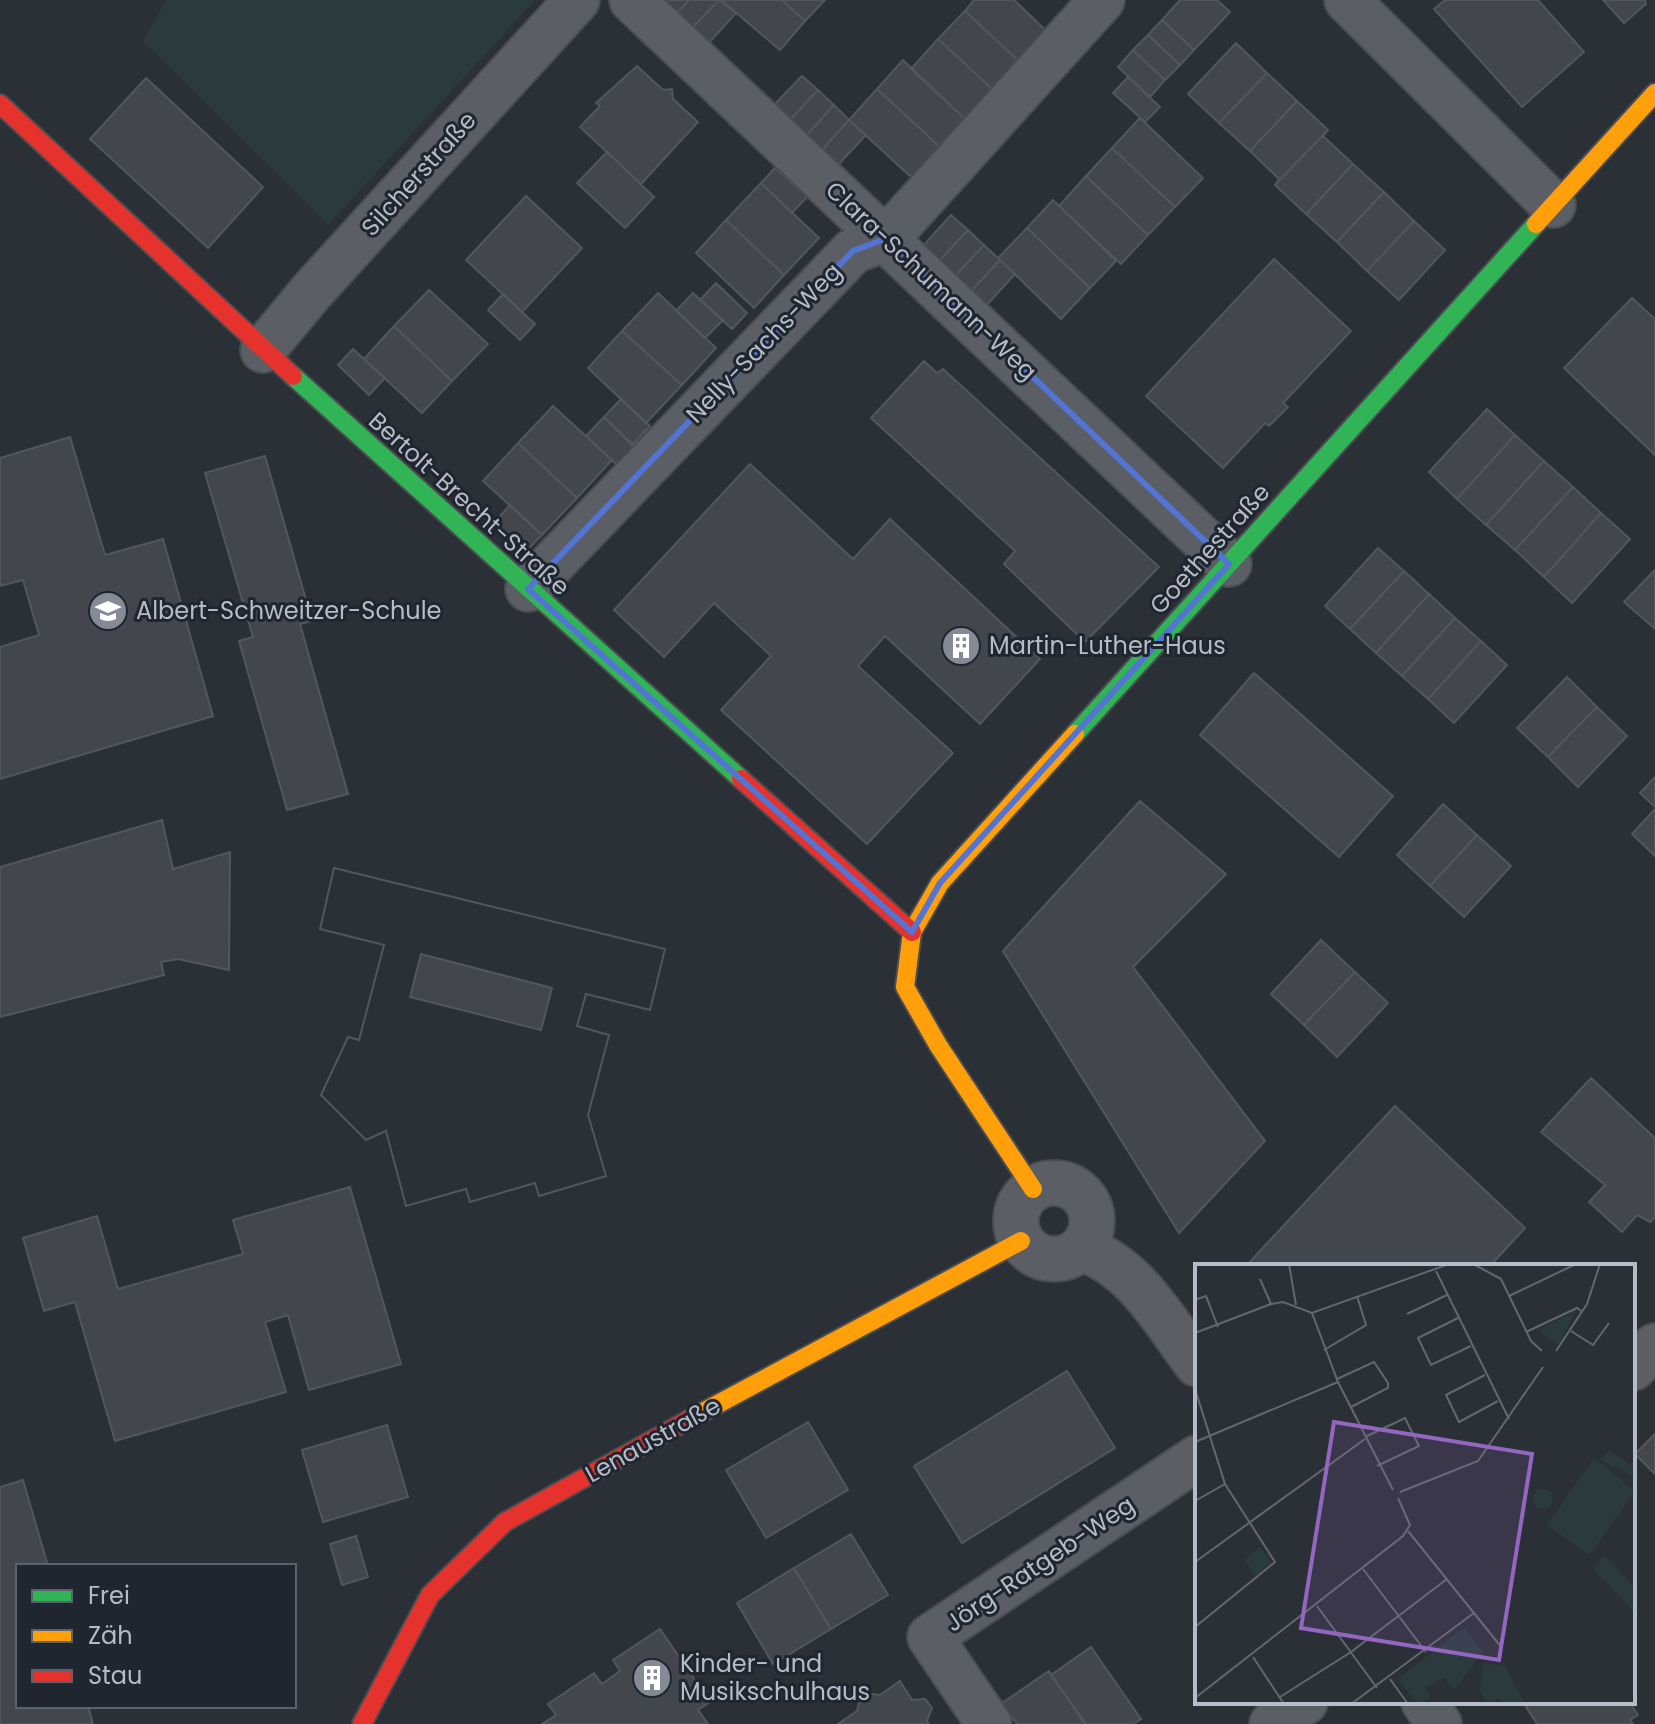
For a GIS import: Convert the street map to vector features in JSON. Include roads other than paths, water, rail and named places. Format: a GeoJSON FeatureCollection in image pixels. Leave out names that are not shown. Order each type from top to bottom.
{"type":"FeatureCollection","features":[{"type":"Feature","properties":{"kind":"street","name":"Silcherstraße"},"geometry":{"type":"LineString","coordinates":[[263,350],[312,291],[577,0]]}},
{"type":"Feature","properties":{"kind":"street","name":"Clara-Schumann-Weg"},"geometry":{"type":"LineString","coordinates":[[632,0],[1229,564]]}},
{"type":"Feature","properties":{"kind":"street","name":"Nelly-Sachs-Weg"},"geometry":{"type":"LineString","coordinates":[[528,589],[853,251],[887,238],[1102,0]]}},
{"type":"Feature","properties":{"kind":"street"},"geometry":{"type":"LineString","coordinates":[[1347,0],[1553,205]]}},
{"type":"Feature","properties":{"kind":"street","name":"Goethestraße"},"geometry":{"type":"LineString","coordinates":[[1033,1189],[938,1045],[905,987],[912,932],[940,883],[1655,93]]}},
{"type":"Feature","properties":{"kind":"street","name":"Bertolt-Brecht-Straße"},"geometry":{"type":"LineString","coordinates":[[0,104],[263,350],[912,932]]}},
{"type":"Feature","properties":{"kind":"street"},"geometry":{"type":"LineString","coordinates":[[1057,1184],[1079,1192],[1091,1213],[1091,1226],[1081,1248],[1072,1255],[1038,1256],[1021,1241],[1017,1230],[1019,1207],[1033,1189],[1057,1184]]}},
{"type":"Feature","properties":{"kind":"street","name":"Lenaustraße"},"geometry":{"type":"LineString","coordinates":[[362,1724],[430,1595],[505,1522],[814,1350],[1021,1241]]}},
{"type":"Feature","properties":{"kind":"street"},"geometry":{"type":"LineString","coordinates":[[1081,1248],[1106,1257],[1131,1275],[1195,1361]]}},
{"type":"Feature","properties":{"kind":"street"},"geometry":{"type":"LineString","coordinates":[[1635,1366],[1655,1346]]}},
{"type":"Feature","properties":{"kind":"street","name":"Jörg-Ratgeb-Weg"},"geometry":{"type":"LineString","coordinates":[[989,1724],[930,1637],[1195,1459]]}},
{"type":"Feature","properties":{"kind":"street"},"geometry":{"type":"LineString","coordinates":[[1272,1724],[1302,1704]]}},
{"type":"Feature","properties":{"kind":"street"},"geometry":{"type":"LineString","coordinates":[[1425,1704],[1439,1724]]}},
{"type":"Feature","properties":{"kind":"place","name":"Albert-Schweitzer-Schule"},"geometry":{"type":"Point","coordinates":[108,611]}},
{"type":"Feature","properties":{"kind":"place","name":"Martin-Luther-Haus"},"geometry":{"type":"Point","coordinates":[961,646]}},
{"type":"Feature","properties":{"kind":"place","name":"Kinder- und Musikschulhaus"},"geometry":{"type":"Point","coordinates":[652,1678]}}]}
